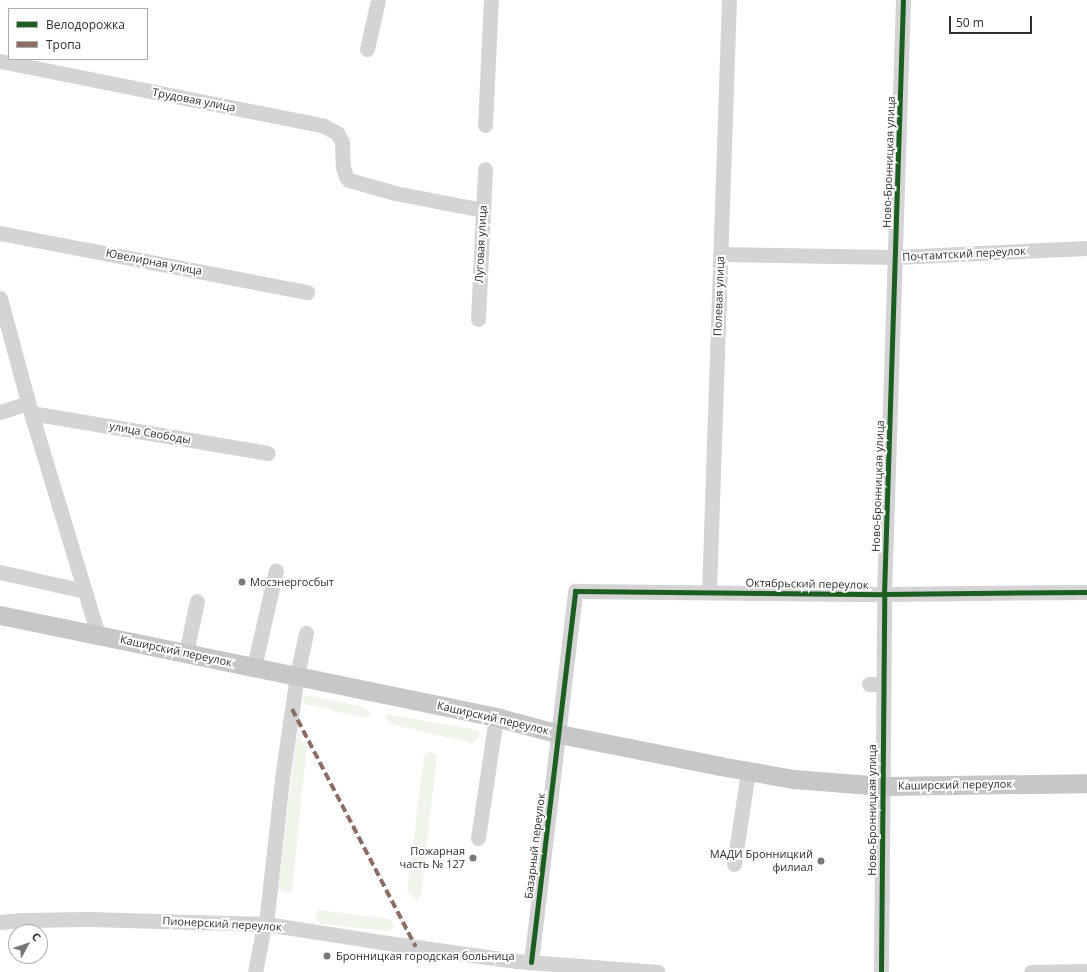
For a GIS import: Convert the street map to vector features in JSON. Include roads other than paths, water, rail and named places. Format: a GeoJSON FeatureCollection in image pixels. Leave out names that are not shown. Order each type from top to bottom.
{"type":"FeatureCollection","features":[{"type":"Feature","properties":{"kind":"main road","name":"Каширский переулок"},"geometry":{"type":"LineString","coordinates":[[0,615],[496,717],[559,734],[794,779],[883,786],[1087,783]]}},
{"type":"Feature","properties":{"kind":"street"},"geometry":{"type":"LineString","coordinates":[[368,49],[378,0]]}},
{"type":"Feature","properties":{"kind":"street"},"geometry":{"type":"LineString","coordinates":[[486,125],[491,0]]}},
{"type":"Feature","properties":{"kind":"street","name":"Полевая улица"},"geometry":{"type":"LineString","coordinates":[[709,592],[729,0]]}},
{"type":"Feature","properties":{"kind":"street","name":"Ново-Бронницкая улица"},"geometry":{"type":"LineString","coordinates":[[881,972],[883,786],[876,684],[884,594],[896,257],[903,0]]}},
{"type":"Feature","properties":{"kind":"street","name":"Трудовая улица"},"geometry":{"type":"LineString","coordinates":[[0,61],[324,126],[337,133],[342,142],[343,167],[346,177],[349,180],[395,194],[483,210]]}},
{"type":"Feature","properties":{"kind":"street","name":"Луговая улица"},"geometry":{"type":"LineString","coordinates":[[478,319],[485,169]]}},
{"type":"Feature","properties":{"kind":"street","name":"Ювелирная улица"},"geometry":{"type":"LineString","coordinates":[[0,233],[307,292]]}},
{"type":"Feature","properties":{"kind":"street","name":"Почтамтский переулок"},"geometry":{"type":"LineString","coordinates":[[720,254],[896,257],[1087,248]]}},
{"type":"Feature","properties":{"kind":"street"},"geometry":{"type":"LineString","coordinates":[[0,298],[30,408],[98,635]]}},
{"type":"Feature","properties":{"kind":"street","name":"улица Свободы"},"geometry":{"type":"LineString","coordinates":[[0,412],[30,408],[268,453]]}},
{"type":"Feature","properties":{"kind":"street"},"geometry":{"type":"LineString","coordinates":[[254,667],[276,570]]}},
{"type":"Feature","properties":{"kind":"street"},"geometry":{"type":"LineString","coordinates":[[0,572],[85,591]]}},
{"type":"Feature","properties":{"kind":"street","name":"Октябрьский переулок"},"geometry":{"type":"LineString","coordinates":[[575,591],[884,594],[1087,592]]}},
{"type":"Feature","properties":{"kind":"street","name":"Базарный переулок"},"geometry":{"type":"LineString","coordinates":[[524,965],[559,734],[575,591]]}},
{"type":"Feature","properties":{"kind":"street"},"geometry":{"type":"LineString","coordinates":[[186,653],[197,601]]}},
{"type":"Feature","properties":{"kind":"street"},"geometry":{"type":"LineString","coordinates":[[252,971],[264,924],[282,778],[297,676],[306,633]]}},
{"type":"Feature","properties":{"kind":"street"},"geometry":{"type":"LineString","coordinates":[[478,838],[496,717]]}},
{"type":"Feature","properties":{"kind":"street"},"geometry":{"type":"LineString","coordinates":[[734,864],[748,771]]}},
{"type":"Feature","properties":{"kind":"street","name":"Пионерский переулок"},"geometry":{"type":"LineString","coordinates":[[0,922],[22,920],[90,919],[264,924],[524,965],[658,972]]}},
{"type":"Feature","properties":{"kind":"street"},"geometry":{"type":"LineString","coordinates":[[1031,972],[1087,971]]}},
{"type":"Feature","properties":{"kind":"place","name":"Мосэнергосбыт"},"geometry":{"type":"Point","coordinates":[242,582]}},
{"type":"Feature","properties":{"kind":"place","name":"Пожарная часть № 127"},"geometry":{"type":"Point","coordinates":[473,858]}},
{"type":"Feature","properties":{"kind":"place","name":"МАДИ Бронницкий филиал"},"geometry":{"type":"Point","coordinates":[821,861]}},
{"type":"Feature","properties":{"kind":"place","name":"Бронницкая городская больница"},"geometry":{"type":"Point","coordinates":[327,956]}}]}
